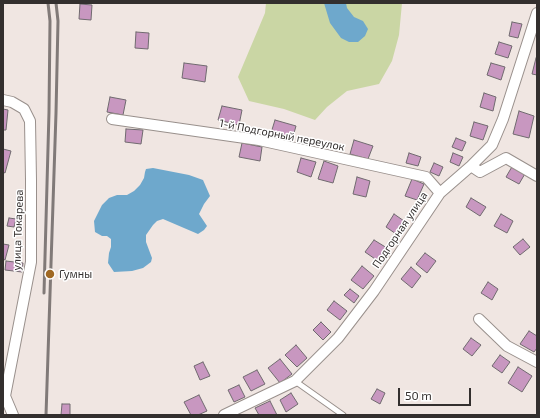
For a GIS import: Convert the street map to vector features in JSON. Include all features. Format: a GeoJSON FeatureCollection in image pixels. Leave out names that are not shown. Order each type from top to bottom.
{"type":"FeatureCollection","features":[{"type":"Feature","properties":{"kind":"street","name":"Подгорная улица"},"geometry":{"type":"LineString","coordinates":[[224,415],[295,381],[338,338],[374,291],[440,193],[492,145],[503,119],[536,24],[537,13]]}},
{"type":"Feature","properties":{"kind":"street","name":"улица Токарева"},"geometry":{"type":"LineString","coordinates":[[3,100],[12,102],[24,109],[30,121],[31,262],[4,397]]}},
{"type":"Feature","properties":{"kind":"street","name":"1-й Подгорный переулок"},"geometry":{"type":"LineString","coordinates":[[112,119],[259,140],[426,177],[440,193]]}},
{"type":"Feature","properties":{"kind":"street"},"geometry":{"type":"LineString","coordinates":[[471,166],[480,172],[506,158],[537,176]]}},
{"type":"Feature","properties":{"kind":"street"},"geometry":{"type":"LineString","coordinates":[[479,319],[507,346],[537,362]]}},
{"type":"Feature","properties":{"kind":"street"},"geometry":{"type":"LineString","coordinates":[[4,397],[13,415]]}},
{"type":"Feature","properties":{"kind":"lane"},"geometry":{"type":"LineString","coordinates":[[295,381],[343,415]]}},
{"type":"Feature","properties":{"kind":"green space"},"geometry":{"type":"Polygon","coordinates":[[[266,3],[402,3],[399,35],[392,61],[379,84],[347,91],[327,107],[315,120],[284,109],[249,101],[238,77],[265,13],[266,3]]]}},
{"type":"Feature","properties":{"kind":"water"},"geometry":{"type":"Polygon","coordinates":[[[324,3],[346,3],[347,8],[354,17],[363,21],[368,29],[365,36],[358,42],[349,42],[341,38],[330,23],[324,3]]]}},
{"type":"Feature","properties":{"kind":"water"},"geometry":{"type":"Polygon","coordinates":[[[153,168],[189,175],[203,180],[210,196],[199,214],[207,226],[198,234],[163,219],[157,221],[146,235],[146,242],[152,258],[151,262],[143,268],[132,271],[114,272],[108,263],[111,239],[95,232],[94,221],[102,205],[109,198],[117,195],[127,195],[134,191],[144,178],[146,169],[153,168]]]}},
{"type":"Feature","properties":{"kind":"building"},"geometry":{"type":"Polygon","coordinates":[[[80,4],[92,5],[91,20],[79,19],[80,4]]]}},
{"type":"Feature","properties":{"kind":"building"},"geometry":{"type":"Polygon","coordinates":[[[512,22],[522,24],[518,38],[509,36],[512,22]]]}},
{"type":"Feature","properties":{"kind":"building"},"geometry":{"type":"Polygon","coordinates":[[[136,32],[149,33],[148,49],[135,48],[136,32]]]}},
{"type":"Feature","properties":{"kind":"building"},"geometry":{"type":"Polygon","coordinates":[[[499,42],[512,46],[508,58],[495,54],[499,42]]]}},
{"type":"Feature","properties":{"kind":"building"},"geometry":{"type":"Polygon","coordinates":[[[537,58],[537,75],[532,74],[537,58]]]}},
{"type":"Feature","properties":{"kind":"building"},"geometry":{"type":"Polygon","coordinates":[[[184,63],[207,66],[205,82],[182,78],[184,63]]]}},
{"type":"Feature","properties":{"kind":"building"},"geometry":{"type":"Polygon","coordinates":[[[491,63],[505,67],[501,80],[487,75],[491,63]]]}},
{"type":"Feature","properties":{"kind":"building"},"geometry":{"type":"Polygon","coordinates":[[[484,93],[496,97],[493,111],[480,107],[484,93]]]}},
{"type":"Feature","properties":{"kind":"building"},"geometry":{"type":"Polygon","coordinates":[[[110,97],[126,100],[123,115],[107,112],[110,97]]]}},
{"type":"Feature","properties":{"kind":"building"},"geometry":{"type":"Polygon","coordinates":[[[222,106],[242,110],[239,125],[218,120],[222,106]]]}},
{"type":"Feature","properties":{"kind":"building"},"geometry":{"type":"Polygon","coordinates":[[[3,109],[8,110],[6,130],[3,130],[3,109]]]}},
{"type":"Feature","properties":{"kind":"building"},"geometry":{"type":"Polygon","coordinates":[[[519,111],[534,116],[529,138],[513,134],[519,111]]]}},
{"type":"Feature","properties":{"kind":"building"},"geometry":{"type":"Polygon","coordinates":[[[275,120],[296,126],[292,140],[271,133],[275,120]]]}},
{"type":"Feature","properties":{"kind":"building"},"geometry":{"type":"Polygon","coordinates":[[[474,122],[488,126],[483,140],[470,136],[474,122]]]}},
{"type":"Feature","properties":{"kind":"building"},"geometry":{"type":"Polygon","coordinates":[[[126,129],[143,130],[141,144],[125,142],[126,129]]]}},
{"type":"Feature","properties":{"kind":"building"},"geometry":{"type":"Polygon","coordinates":[[[456,138],[466,142],[462,151],[452,147],[456,138]]]}},
{"type":"Feature","properties":{"kind":"building"},"geometry":{"type":"Polygon","coordinates":[[[354,140],[373,146],[368,159],[350,154],[354,140]]]}},
{"type":"Feature","properties":{"kind":"building"},"geometry":{"type":"Polygon","coordinates":[[[242,143],[262,147],[260,161],[239,157],[242,143]]]}},
{"type":"Feature","properties":{"kind":"building"},"geometry":{"type":"Polygon","coordinates":[[[3,149],[11,151],[5,173],[3,172],[3,149]]]}},
{"type":"Feature","properties":{"kind":"building"},"geometry":{"type":"Polygon","coordinates":[[[409,153],[421,157],[418,166],[406,163],[409,153]]]}},
{"type":"Feature","properties":{"kind":"building"},"geometry":{"type":"Polygon","coordinates":[[[453,153],[463,157],[459,166],[450,162],[453,153]]]}},
{"type":"Feature","properties":{"kind":"building"},"geometry":{"type":"Polygon","coordinates":[[[301,158],[316,162],[311,177],[297,172],[301,158]]]}},
{"type":"Feature","properties":{"kind":"building"},"geometry":{"type":"Polygon","coordinates":[[[324,161],[338,166],[333,183],[318,179],[324,161]]]}},
{"type":"Feature","properties":{"kind":"building"},"geometry":{"type":"Polygon","coordinates":[[[434,163],[443,167],[439,176],[430,172],[434,163]]]}},
{"type":"Feature","properties":{"kind":"building"},"geometry":{"type":"Polygon","coordinates":[[[513,165],[526,172],[519,184],[506,177],[513,165]]]}},
{"type":"Feature","properties":{"kind":"building"},"geometry":{"type":"Polygon","coordinates":[[[357,177],[370,181],[366,197],[353,194],[357,177]]]}},
{"type":"Feature","properties":{"kind":"building"},"geometry":{"type":"Polygon","coordinates":[[[412,179],[424,184],[417,200],[405,196],[412,179]]]}},
{"type":"Feature","properties":{"kind":"building"},"geometry":{"type":"Polygon","coordinates":[[[471,198],[486,207],[480,216],[466,207],[471,198]]]}},
{"type":"Feature","properties":{"kind":"building"},"geometry":{"type":"Polygon","coordinates":[[[394,214],[407,223],[399,236],[386,227],[394,214]]]}},
{"type":"Feature","properties":{"kind":"building"},"geometry":{"type":"Polygon","coordinates":[[[501,214],[513,221],[507,233],[494,226],[501,214]]]}},
{"type":"Feature","properties":{"kind":"building"},"geometry":{"type":"Polygon","coordinates":[[[9,218],[16,219],[14,227],[7,226],[9,218]]]}},
{"type":"Feature","properties":{"kind":"building"},"geometry":{"type":"Polygon","coordinates":[[[523,239],[530,247],[520,255],[513,247],[523,239]]]}},
{"type":"Feature","properties":{"kind":"building"},"geometry":{"type":"Polygon","coordinates":[[[374,240],[387,248],[378,261],[365,252],[374,240]]]}},
{"type":"Feature","properties":{"kind":"building"},"geometry":{"type":"Polygon","coordinates":[[[3,244],[9,245],[5,260],[3,259],[3,244]]]}},
{"type":"Feature","properties":{"kind":"building"},"geometry":{"type":"Polygon","coordinates":[[[425,253],[436,261],[427,273],[416,264],[425,253]]]}},
{"type":"Feature","properties":{"kind":"building"},"geometry":{"type":"Polygon","coordinates":[[[6,261],[23,263],[22,272],[5,270],[6,261]]]}},
{"type":"Feature","properties":{"kind":"building"},"geometry":{"type":"Polygon","coordinates":[[[362,266],[374,276],[363,289],[351,280],[362,266]]]}},
{"type":"Feature","properties":{"kind":"building"},"geometry":{"type":"Polygon","coordinates":[[[411,267],[421,276],[412,288],[401,279],[411,267]]]}},
{"type":"Feature","properties":{"kind":"building"},"geometry":{"type":"Polygon","coordinates":[[[488,282],[498,289],[492,300],[481,293],[488,282]]]}},
{"type":"Feature","properties":{"kind":"building"},"geometry":{"type":"Polygon","coordinates":[[[350,289],[359,296],[354,303],[344,295],[350,289]]]}},
{"type":"Feature","properties":{"kind":"building"},"geometry":{"type":"Polygon","coordinates":[[[334,301],[347,311],[340,320],[327,310],[334,301]]]}},
{"type":"Feature","properties":{"kind":"building"},"geometry":{"type":"Polygon","coordinates":[[[321,322],[331,332],[323,340],[313,330],[321,322]]]}},
{"type":"Feature","properties":{"kind":"building"},"geometry":{"type":"Polygon","coordinates":[[[529,331],[537,336],[537,348],[534,352],[520,344],[529,331]]]}},
{"type":"Feature","properties":{"kind":"building"},"geometry":{"type":"Polygon","coordinates":[[[471,338],[481,345],[472,356],[463,349],[471,338]]]}},
{"type":"Feature","properties":{"kind":"building"},"geometry":{"type":"Polygon","coordinates":[[[296,345],[307,358],[297,367],[285,355],[296,345]]]}},
{"type":"Feature","properties":{"kind":"building"},"geometry":{"type":"Polygon","coordinates":[[[500,355],[510,362],[502,373],[492,366],[500,355]]]}},
{"type":"Feature","properties":{"kind":"building"},"geometry":{"type":"Polygon","coordinates":[[[280,359],[292,374],[280,383],[268,368],[280,359]]]}},
{"type":"Feature","properties":{"kind":"building"},"geometry":{"type":"Polygon","coordinates":[[[203,362],[210,376],[200,380],[194,366],[203,362]]]}},
{"type":"Feature","properties":{"kind":"building"},"geometry":{"type":"Polygon","coordinates":[[[518,367],[532,376],[522,392],[508,383],[518,367]]]}},
{"type":"Feature","properties":{"kind":"building"},"geometry":{"type":"Polygon","coordinates":[[[257,370],[265,384],[251,391],[243,377],[257,370]]]}},
{"type":"Feature","properties":{"kind":"building"},"geometry":{"type":"Polygon","coordinates":[[[239,385],[245,397],[234,402],[228,390],[239,385]]]}},
{"type":"Feature","properties":{"kind":"building"},"geometry":{"type":"Polygon","coordinates":[[[377,389],[385,393],[380,404],[371,399],[377,389]]]}},
{"type":"Feature","properties":{"kind":"building"},"geometry":{"type":"Polygon","coordinates":[[[291,393],[298,404],[286,412],[280,400],[291,393]]]}},
{"type":"Feature","properties":{"kind":"building"},"geometry":{"type":"Polygon","coordinates":[[[199,395],[207,411],[198,415],[191,415],[184,402],[199,395]]]}},
{"type":"Feature","properties":{"kind":"building"},"geometry":{"type":"Polygon","coordinates":[[[270,401],[277,415],[259,415],[255,408],[270,401]]]}},
{"type":"Feature","properties":{"kind":"building"},"geometry":{"type":"Polygon","coordinates":[[[62,404],[70,404],[70,415],[61,415],[62,404]]]}},
{"type":"Feature","properties":{"kind":"railway"},"geometry":{"type":"LineString","coordinates":[[44,293],[49,112],[50,21],[48,3]]}},
{"type":"Feature","properties":{"kind":"railway"},"geometry":{"type":"LineString","coordinates":[[46,415],[56,113],[58,21],[56,3]]}},
{"type":"Feature","properties":{"kind":"place","name":"Гумны"},"geometry":{"type":"Point","coordinates":[50,274]}}]}
